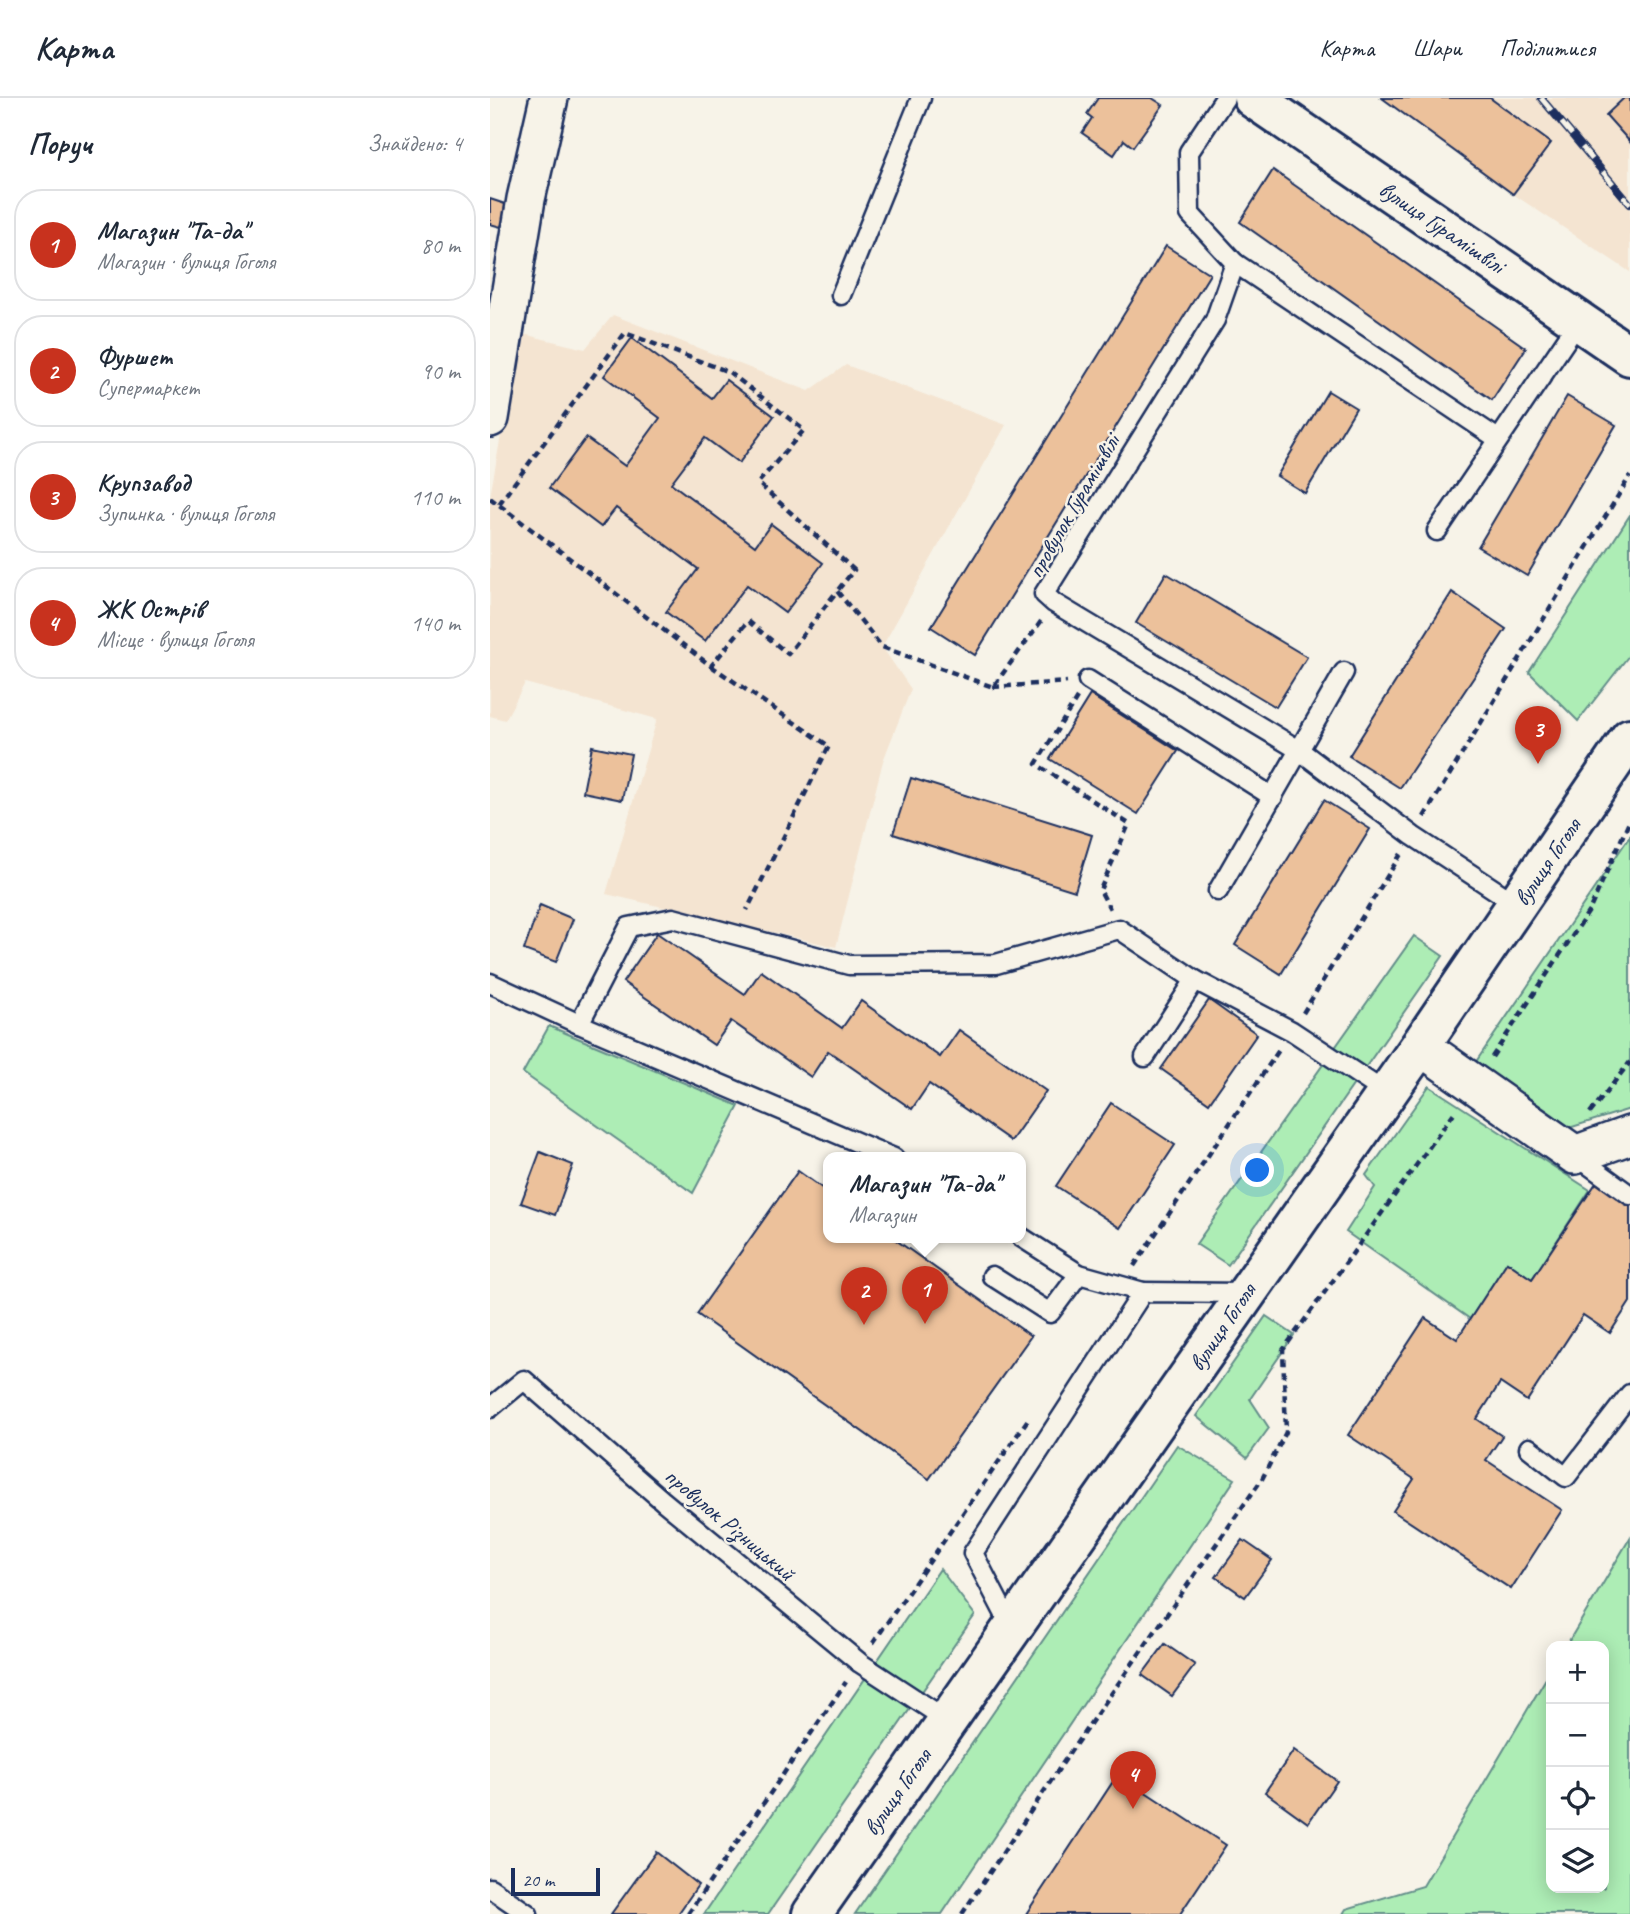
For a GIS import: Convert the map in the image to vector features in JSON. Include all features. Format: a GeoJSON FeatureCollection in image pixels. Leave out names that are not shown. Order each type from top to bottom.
{"type":"FeatureCollection","features":[{"type":"Feature","properties":{"kind":"street"},"geometry":{"type":"LineString","coordinates":[[490,418],[526,199],[550,98]]}},
{"type":"Feature","properties":{"kind":"street","name":"вулиця Гурамішвілі"},"geometry":{"type":"LineString","coordinates":[[1253,98],[1630,356]]}},
{"type":"Feature","properties":{"kind":"street","name":"вулиця Гоголя"},"geometry":{"type":"LineString","coordinates":[[812,1914],[1420,1046],[1630,738]]}},
{"type":"Feature","properties":{"kind":"street"},"geometry":{"type":"LineString","coordinates":[[1420,1046],[1473,1086],[1575,1155],[1630,1135]]}},
{"type":"Feature","properties":{"kind":"lane"},"geometry":{"type":"LineString","coordinates":[[841,295],[921,98]]}},
{"type":"Feature","properties":{"kind":"lane"},"geometry":{"type":"LineString","coordinates":[[1225,98],[1189,152],[1190,214],[1235,263],[1498,439]]}},
{"type":"Feature","properties":{"kind":"lane","name":"провулок Гурамішвілі"},"geometry":{"type":"LineString","coordinates":[[1235,263],[1215,320],[1044,594],[1299,750],[1413,836],[1518,905]]}},
{"type":"Feature","properties":{"kind":"lane"},"geometry":{"type":"LineString","coordinates":[[1437,531],[1579,321]]}},
{"type":"Feature","properties":{"kind":"lane"},"geometry":{"type":"LineString","coordinates":[[1218,891],[1344,672]]}},
{"type":"Feature","properties":{"kind":"lane"},"geometry":{"type":"LineString","coordinates":[[1088,680],[1273,797]]}},
{"type":"Feature","properties":{"kind":"lane"},"geometry":{"type":"LineString","coordinates":[[579,1024],[629,927],[673,918],[849,965],[996,964],[1119,929],[1195,979],[1292,1031],[1386,1093]]}},
{"type":"Feature","properties":{"kind":"lane"},"geometry":{"type":"LineString","coordinates":[[1145,1057],[1195,979]]}},
{"type":"Feature","properties":{"kind":"lane"},"geometry":{"type":"LineString","coordinates":[[490,983],[579,1024],[880,1152]]}},
{"type":"Feature","properties":{"kind":"lane"},"geometry":{"type":"LineString","coordinates":[[1575,1155],[1630,1195]]}},
{"type":"Feature","properties":{"kind":"lane"},"geometry":{"type":"LineString","coordinates":[[1026,1240],[1079,1274],[1143,1292],[1245,1293]]}},
{"type":"Feature","properties":{"kind":"lane"},"geometry":{"type":"LineString","coordinates":[[992,1276],[1050,1313],[1079,1274]]}},
{"type":"Feature","properties":{"kind":"lane"},"geometry":{"type":"LineString","coordinates":[[1013,1630],[973,1553],[1143,1292]]}},
{"type":"Feature","properties":{"kind":"lane","name":"провулок Різницький"},"geometry":{"type":"LineString","coordinates":[[490,1408],[524,1380],[663,1501],[860,1663],[947,1720]]}},
{"type":"Feature","properties":{"kind":"lane"},"geometry":{"type":"LineString","coordinates":[[1529,1448],[1566,1477],[1630,1394]]}},
{"type":"Feature","properties":{"kind":"lane"},"geometry":{"type":"LineString","coordinates":[[490,1888],[528,1914]]}},
{"type":"Feature","properties":{"kind":"path"},"geometry":{"type":"LineString","coordinates":[[499,504],[625,333],[729,372],[804,430],[758,483],[854,570],[788,654],[748,621],[710,666]]}},
{"type":"Feature","properties":{"kind":"path"},"geometry":{"type":"LineString","coordinates":[[1121,1286],[1292,1031],[1630,476]]}},
{"type":"Feature","properties":{"kind":"path"},"geometry":{"type":"LineString","coordinates":[[490,498],[710,666],[829,746],[747,910]]}},
{"type":"Feature","properties":{"kind":"path"},"geometry":{"type":"LineString","coordinates":[[837,591],[881,647],[993,687],[1088,680]]}},
{"type":"Feature","properties":{"kind":"path"},"geometry":{"type":"LineString","coordinates":[[993,687],[1055,603]]}},
{"type":"Feature","properties":{"kind":"path"},"geometry":{"type":"LineString","coordinates":[[1088,680],[1036,764],[1129,824],[1100,890],[1119,929]]}},
{"type":"Feature","properties":{"kind":"path"},"geometry":{"type":"LineString","coordinates":[[962,1914],[1071,1751],[1262,1479],[1286,1432],[1283,1350],[1473,1086],[1589,911],[1630,820]]}},
{"type":"Feature","properties":{"kind":"path"},"geometry":{"type":"LineString","coordinates":[[1575,1155],[1580,1126],[1630,1062]]}},
{"type":"Feature","properties":{"kind":"path"},"geometry":{"type":"LineString","coordinates":[[688,1914],[1034,1411]]}},
{"type":"Feature","properties":{"kind":"shaded area"},"geometry":{"type":"Polygon","coordinates":[[[1490,98],[1630,98],[1630,272],[1513,194],[1551,143],[1490,98]]]}},
{"type":"Feature","properties":{"kind":"shaded area"},"geometry":{"type":"Polygon","coordinates":[[[613,315],[809,391],[846,365],[1006,425],[882,647],[911,689],[883,761],[836,947],[606,894],[657,719],[525,683],[505,720],[490,716],[490,497],[519,333],[585,349],[613,315]]]}},
{"type":"Feature","properties":{"kind":"green space"},"geometry":{"type":"Polygon","coordinates":[[[1630,515],[1630,654],[1578,721],[1529,672],[1630,515]]]}},
{"type":"Feature","properties":{"kind":"green space"},"geometry":{"type":"Polygon","coordinates":[[[1630,836],[1630,1109],[1553,1133],[1471,1069],[1630,836]]]}},
{"type":"Feature","properties":{"kind":"green space"},"geometry":{"type":"Polygon","coordinates":[[[1414,936],[1443,956],[1228,1265],[1196,1244],[1414,936]]]}},
{"type":"Feature","properties":{"kind":"green space"},"geometry":{"type":"Polygon","coordinates":[[[549,1026],[739,1106],[693,1193],[523,1073],[549,1026]]]}},
{"type":"Feature","properties":{"kind":"green space"},"geometry":{"type":"Polygon","coordinates":[[[1429,1086],[1590,1190],[1532,1279],[1507,1262],[1470,1319],[1346,1232],[1375,1187],[1366,1175],[1429,1086]]]}},
{"type":"Feature","properties":{"kind":"green space"},"geometry":{"type":"Polygon","coordinates":[[[1266,1316],[1294,1335],[1250,1399],[1269,1428],[1247,1458],[1196,1416],[1266,1316]]]}},
{"type":"Feature","properties":{"kind":"green space"},"geometry":{"type":"Polygon","coordinates":[[[1177,1445],[1235,1479],[942,1914],[855,1914],[1177,1445]]]}},
{"type":"Feature","properties":{"kind":"green space"},"geometry":{"type":"Polygon","coordinates":[[[1630,1538],[1630,1914],[1343,1914],[1346,1909],[1423,1886],[1546,1678],[1546,1893],[1609,1893],[1609,1641],[1569,1641],[1630,1538]]]}},
{"type":"Feature","properties":{"kind":"green space"},"geometry":{"type":"Polygon","coordinates":[[[940,1569],[975,1615],[768,1914],[704,1914],[940,1569]]]}},
{"type":"Feature","properties":{"kind":"building"},"geometry":{"type":"Polygon","coordinates":[[[1098,98],[1152,98],[1163,105],[1133,147],[1124,140],[1114,155],[1082,133],[1092,118],[1087,114],[1098,98]]]}},
{"type":"Feature","properties":{"kind":"building"},"geometry":{"type":"Polygon","coordinates":[[[1382,98],[1490,98],[1551,143],[1513,194],[1382,98]]]}},
{"type":"Feature","properties":{"kind":"building"},"geometry":{"type":"Polygon","coordinates":[[[1624,98],[1630,98],[1630,142],[1606,115],[1624,98]]]}},
{"type":"Feature","properties":{"kind":"building"},"geometry":{"type":"Polygon","coordinates":[[[1273,170],[1526,348],[1492,400],[1240,222],[1273,170]]]}},
{"type":"Feature","properties":{"kind":"building"},"geometry":{"type":"Polygon","coordinates":[[[490,199],[508,205],[501,227],[490,224],[490,199]]]}},
{"type":"Feature","properties":{"kind":"building"},"geometry":{"type":"Polygon","coordinates":[[[1166,246],[1210,274],[975,655],[931,627],[1166,246]]]}},
{"type":"Feature","properties":{"kind":"building"},"geometry":{"type":"Polygon","coordinates":[[[632,338],[712,398],[726,380],[774,416],[739,463],[705,438],[671,483],[755,546],[771,524],[823,563],[785,613],[747,585],[705,641],[666,612],[698,569],[616,508],[601,527],[549,488],[586,438],[625,466],[660,418],[604,376],[632,338]]]}},
{"type":"Feature","properties":{"kind":"building"},"geometry":{"type":"Polygon","coordinates":[[[1328,391],[1356,408],[1305,493],[1277,476],[1328,391]]]}},
{"type":"Feature","properties":{"kind":"building"},"geometry":{"type":"Polygon","coordinates":[[[1567,396],[1616,425],[1527,576],[1478,547],[1567,396]]]}},
{"type":"Feature","properties":{"kind":"building"},"geometry":{"type":"Polygon","coordinates":[[[1166,573],[1307,657],[1276,707],[1136,623],[1166,573]]]}},
{"type":"Feature","properties":{"kind":"building"},"geometry":{"type":"Polygon","coordinates":[[[1452,592],[1506,629],[1400,788],[1349,756],[1452,592]]]}},
{"type":"Feature","properties":{"kind":"building"},"geometry":{"type":"Polygon","coordinates":[[[1090,695],[1178,751],[1138,814],[1050,759],[1090,695]]]}},
{"type":"Feature","properties":{"kind":"building"},"geometry":{"type":"Polygon","coordinates":[[[592,746],[631,754],[622,800],[583,792],[592,746]]]}},
{"type":"Feature","properties":{"kind":"building"},"geometry":{"type":"Polygon","coordinates":[[[911,778],[1092,835],[1075,891],[893,834],[911,778]]]}},
{"type":"Feature","properties":{"kind":"building"},"geometry":{"type":"Polygon","coordinates":[[[1324,800],[1370,829],[1281,974],[1235,945],[1324,800]]]}},
{"type":"Feature","properties":{"kind":"building"},"geometry":{"type":"Polygon","coordinates":[[[540,905],[573,919],[556,962],[524,950],[540,905]]]}},
{"type":"Feature","properties":{"kind":"building"},"geometry":{"type":"Polygon","coordinates":[[[657,933],[745,994],[761,971],[842,1028],[861,1001],[940,1057],[959,1030],[1046,1091],[1011,1141],[929,1084],[912,1109],[828,1051],[811,1077],[731,1021],[714,1045],[623,982],[657,933]]]}},
{"type":"Feature","properties":{"kind":"building"},"geometry":{"type":"Polygon","coordinates":[[[1209,1000],[1257,1034],[1209,1103],[1161,1069],[1209,1000]]]}},
{"type":"Feature","properties":{"kind":"building"},"geometry":{"type":"Polygon","coordinates":[[[1111,1103],[1175,1145],[1120,1228],[1056,1186],[1111,1103]]]}},
{"type":"Feature","properties":{"kind":"building"},"geometry":{"type":"Polygon","coordinates":[[[540,1152],[573,1165],[555,1215],[521,1203],[540,1152]]]}},
{"type":"Feature","properties":{"kind":"building"},"geometry":{"type":"Polygon","coordinates":[[[798,1171],[823,1189],[823,1243],[900,1243],[1031,1336],[929,1479],[697,1314],[798,1171]]]}},
{"type":"Feature","properties":{"kind":"building"},"geometry":{"type":"Polygon","coordinates":[[[1596,1183],[1630,1206],[1630,1302],[1610,1333],[1583,1315],[1527,1401],[1500,1383],[1477,1419],[1502,1436],[1486,1460],[1562,1510],[1511,1589],[1393,1511],[1414,1479],[1348,1435],[1425,1318],[1457,1339],[1507,1262],[1532,1279],[1596,1183]]]}},
{"type":"Feature","properties":{"kind":"building"},"geometry":{"type":"Polygon","coordinates":[[[1243,1540],[1272,1560],[1245,1597],[1216,1577],[1243,1540]]]}},
{"type":"Feature","properties":{"kind":"building"},"geometry":{"type":"Polygon","coordinates":[[[1165,1644],[1195,1665],[1172,1696],[1142,1675],[1165,1644]]]}},
{"type":"Feature","properties":{"kind":"building"},"geometry":{"type":"Polygon","coordinates":[[[1294,1750],[1337,1781],[1308,1823],[1265,1792],[1294,1750]]]}},
{"type":"Feature","properties":{"kind":"building"},"geometry":{"type":"Polygon","coordinates":[[[1118,1774],[1226,1845],[1180,1914],[1026,1914],[1118,1774]]]}},
{"type":"Feature","properties":{"kind":"building"},"geometry":{"type":"Polygon","coordinates":[[[656,1852],[698,1885],[678,1914],[611,1914],[656,1852]]]}},
{"type":"Feature","properties":{"kind":"railway"},"geometry":{"type":"LineString","coordinates":[[1541,98],[1630,204]]}},
{"type":"Feature","properties":{"kind":"place","name":"Крупзавод"},"geometry":{"type":"Point","coordinates":[1538,764]}},
{"type":"Feature","properties":{"kind":"place","name":"Магазин \"Та-да\""},"geometry":{"type":"Point","coordinates":[925,1324]}},
{"type":"Feature","properties":{"kind":"place","name":"Фуршет"},"geometry":{"type":"Point","coordinates":[864,1325]}},
{"type":"Feature","properties":{"kind":"place","name":"ЖК Острів"},"geometry":{"type":"Point","coordinates":[1133,1809]}}]}
